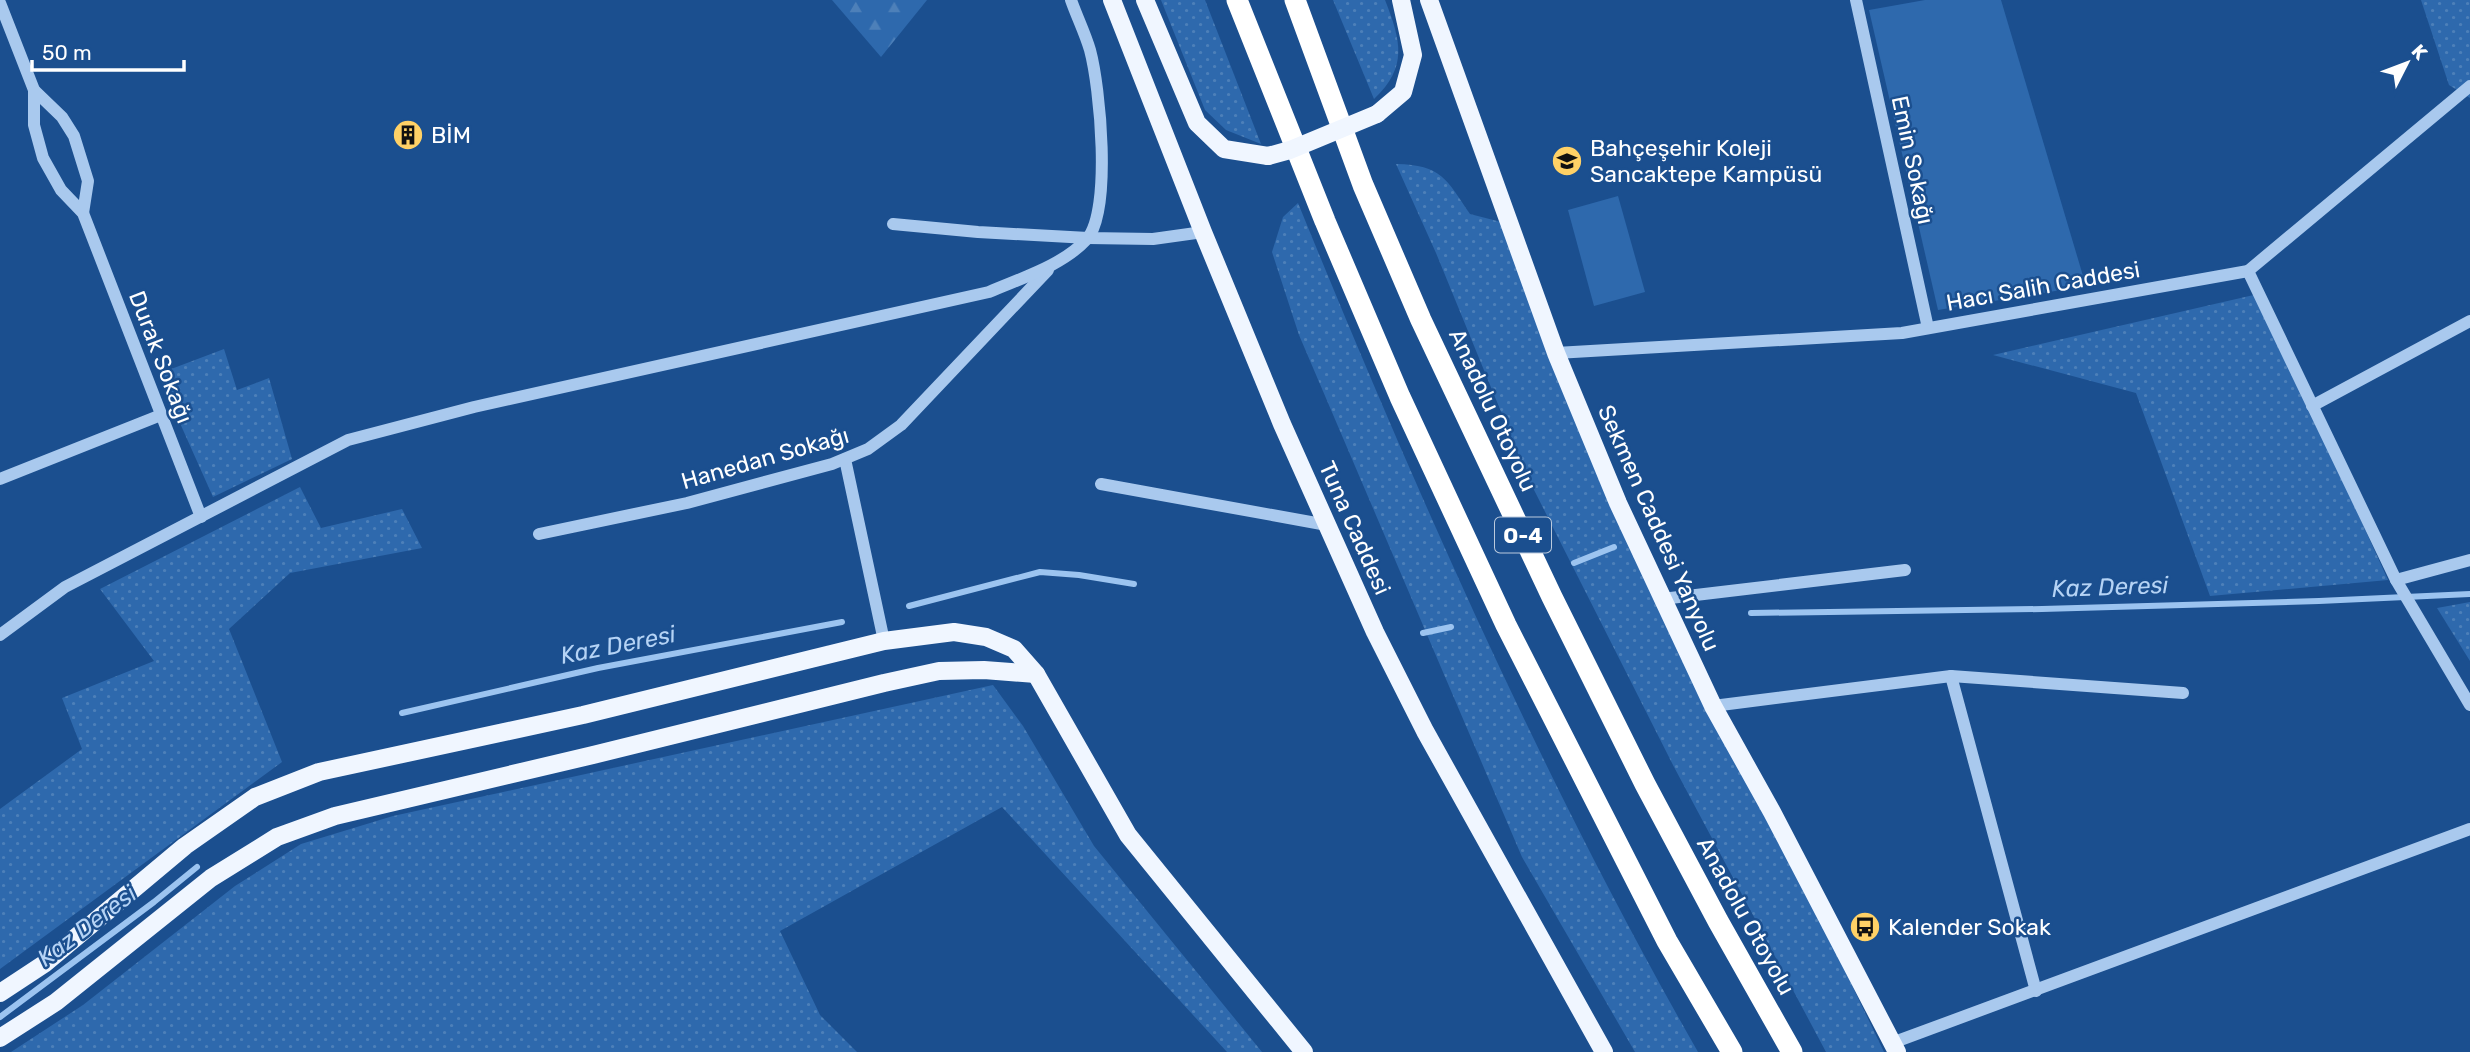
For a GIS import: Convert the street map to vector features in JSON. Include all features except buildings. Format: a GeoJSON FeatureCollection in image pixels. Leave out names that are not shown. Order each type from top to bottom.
{"type":"FeatureCollection","features":[{"type":"Feature","properties":{"kind":"highway","name":"O-4"},"geometry":{"type":"LineString","coordinates":[[1237,0],[1325,222],[1400,397],[1506,625],[1667,941],[1732,1052]]}},
{"type":"Feature","properties":{"kind":"highway","name":"Anadolu Otoyolu"},"geometry":{"type":"LineString","coordinates":[[1295,0],[1363,185],[1421,320],[1645,784],[1792,1052]]}},
{"type":"Feature","properties":{"kind":"main road","name":"Tuna Caddesi"},"geometry":{"type":"LineString","coordinates":[[1112,0],[1282,424],[1375,632],[1425,731],[1604,1052]]}},
{"type":"Feature","properties":{"kind":"main road"},"geometry":{"type":"LineString","coordinates":[[1145,0],[1197,123],[1224,149],[1268,156],[1290,150],[1377,114],[1403,92],[1413,55],[1401,0]]}},
{"type":"Feature","properties":{"kind":"main road","name":"Sekmen Caddesi Yanyolu"},"geometry":{"type":"LineString","coordinates":[[1429,0],[1556,353],[1618,503],[1713,706],[1772,812],[1895,1048]]}},
{"type":"Feature","properties":{"kind":"main road"},"geometry":{"type":"LineString","coordinates":[[0,993],[44,964],[185,846],[255,797],[319,772],[583,715],[884,641],[954,632],[986,637],[1014,649],[1036,674],[1128,835],[1304,1052]]}},
{"type":"Feature","properties":{"kind":"main road"},"geometry":{"type":"LineString","coordinates":[[0,1038],[55,1002],[211,878],[288,832],[335,816],[884,682],[939,671],[984,670],[1036,674]]}},
{"type":"Feature","properties":{"kind":"street"},"geometry":{"type":"LineString","coordinates":[[0,635],[65,587],[348,440],[474,407],[989,292],[1054,264],[1087,238],[1096,222],[1102,194],[1100,125],[1090,51],[1071,0]]}},
{"type":"Feature","properties":{"kind":"street","name":"Emin Sokağı"},"geometry":{"type":"LineString","coordinates":[[1856,0],[1928,328]]}},
{"type":"Feature","properties":{"kind":"street","name":"Durak Sokağı"},"geometry":{"type":"LineString","coordinates":[[0,3],[34,90],[34,125],[43,158],[61,190],[83,213],[201,517]]}},
{"type":"Feature","properties":{"kind":"street","name":"Hacı Salih Caddesi"},"geometry":{"type":"LineString","coordinates":[[1556,353],[1902,333],[2248,271],[2470,86]]}},
{"type":"Feature","properties":{"kind":"street","name":"Durak Sokağı"},"geometry":{"type":"LineString","coordinates":[[34,90],[62,117],[74,136],[88,181],[83,213]]}},
{"type":"Feature","properties":{"kind":"street"},"geometry":{"type":"LineString","coordinates":[[893,224],[1087,238],[1153,239],[1203,232]]}},
{"type":"Feature","properties":{"kind":"street","name":"Hanedan Sokağı"},"geometry":{"type":"LineString","coordinates":[[539,534],[687,503],[845,459],[869,449],[901,425],[1054,264]]}},
{"type":"Feature","properties":{"kind":"street"},"geometry":{"type":"LineString","coordinates":[[2248,271],[2398,584],[2470,705]]}},
{"type":"Feature","properties":{"kind":"street"},"geometry":{"type":"LineString","coordinates":[[2312,406],[2470,321]]}},
{"type":"Feature","properties":{"kind":"street"},"geometry":{"type":"LineString","coordinates":[[1,475],[161,415]]}},
{"type":"Feature","properties":{"kind":"street"},"geometry":{"type":"LineString","coordinates":[[845,459],[884,641]]}},
{"type":"Feature","properties":{"kind":"street"},"geometry":{"type":"LineString","coordinates":[[1101,484],[1327,525]]}},
{"type":"Feature","properties":{"kind":"street"},"geometry":{"type":"LineString","coordinates":[[2398,584],[2470,560]]}},
{"type":"Feature","properties":{"kind":"street"},"geometry":{"type":"LineString","coordinates":[[1662,599],[1905,570]]}},
{"type":"Feature","properties":{"kind":"street"},"geometry":{"type":"LineString","coordinates":[[1713,706],[1951,677],[2183,693]]}},
{"type":"Feature","properties":{"kind":"street"},"geometry":{"type":"LineString","coordinates":[[1951,677],[2036,991]]}},
{"type":"Feature","properties":{"kind":"street"},"geometry":{"type":"LineString","coordinates":[[1895,1048],[2036,991],[2470,829]]}},
{"type":"Feature","properties":{"kind":"green space"},"geometry":{"type":"Polygon","coordinates":[[[832,0],[927,0],[881,57],[832,0]]]}},
{"type":"Feature","properties":{"kind":"green space"},"geometry":{"type":"Polygon","coordinates":[[[1161,0],[1205,0],[1261,144],[1226,130],[1205,110],[1161,0]]]}},
{"type":"Feature","properties":{"kind":"green space"},"geometry":{"type":"Polygon","coordinates":[[[1333,0],[1385,0],[1398,41],[1397,64],[1385,87],[1374,99],[1333,0]]]}},
{"type":"Feature","properties":{"kind":"green space"},"geometry":{"type":"Polygon","coordinates":[[[1925,0],[2001,0],[2086,286],[1938,310],[1869,10],[1925,0]]]}},
{"type":"Feature","properties":{"kind":"green space"},"geometry":{"type":"Polygon","coordinates":[[[2421,0],[2470,0],[2470,98],[2449,85],[2421,0]]]}},
{"type":"Feature","properties":{"kind":"green space"},"geometry":{"type":"Polygon","coordinates":[[[1396,164],[1424,167],[1433,171],[1448,183],[1470,214],[1501,222],[1735,742],[1884,1052],[1826,1052],[1674,767],[1529,480],[1436,253],[1396,164]]]}},
{"type":"Feature","properties":{"kind":"green space"},"geometry":{"type":"Polygon","coordinates":[[[1618,196],[1645,292],[1594,306],[1568,210],[1618,196]]]}},
{"type":"Feature","properties":{"kind":"green space"},"geometry":{"type":"Polygon","coordinates":[[[1298,203],[1388,419],[1484,634],[1587,846],[1698,1052],[1635,1052],[1522,857],[1299,335],[1272,252],[1283,217],[1298,203]]]}},
{"type":"Feature","properties":{"kind":"green space"},"geometry":{"type":"Polygon","coordinates":[[[2258,294],[2388,580],[2210,596],[2136,393],[1993,355],[2258,294]]]}},
{"type":"Feature","properties":{"kind":"green space"},"geometry":{"type":"Polygon","coordinates":[[[224,349],[237,390],[269,378],[292,459],[213,497],[158,374],[224,349]]]}},
{"type":"Feature","properties":{"kind":"green space"},"geometry":{"type":"Polygon","coordinates":[[[300,487],[321,528],[402,509],[422,548],[290,573],[229,629],[282,762],[0,969],[0,809],[82,749],[62,698],[154,661],[100,589],[300,487]]]}},
{"type":"Feature","properties":{"kind":"green space"},"geometry":{"type":"Polygon","coordinates":[[[2470,602],[2470,661],[2437,608],[2470,602]]]}},
{"type":"Feature","properties":{"kind":"green space"},"geometry":{"type":"Polygon","coordinates":[[[993,685],[1023,726],[1094,846],[1262,1052],[1227,1052],[1002,807],[780,931],[820,1015],[857,1052],[11,1052],[83,1005],[235,886],[301,844],[393,816],[993,685]]]}},
{"type":"Feature","properties":{"kind":"waterway","name":"Kaz Deresi"},"geometry":{"type":"LineString","coordinates":[[1574,563],[1614,547]]}},
{"type":"Feature","properties":{"kind":"waterway","name":"Kaz Deresi"},"geometry":{"type":"LineString","coordinates":[[909,606],[1040,572],[1134,584]]}},
{"type":"Feature","properties":{"kind":"waterway","name":"Kaz Deresi"},"geometry":{"type":"LineString","coordinates":[[1751,613],[2042,609],[2470,594]]}},
{"type":"Feature","properties":{"kind":"waterway","name":"Kaz Deresi"},"geometry":{"type":"LineString","coordinates":[[402,713],[598,668],[842,622]]}},
{"type":"Feature","properties":{"kind":"waterway","name":"Kaz Deresi"},"geometry":{"type":"LineString","coordinates":[[1423,633],[1451,627]]}},
{"type":"Feature","properties":{"kind":"waterway","name":"Kaz Deresi"},"geometry":{"type":"LineString","coordinates":[[0,1017],[197,867]]}},
{"type":"Feature","properties":{"kind":"place","name":"BİM"},"geometry":{"type":"Point","coordinates":[408,135]}},
{"type":"Feature","properties":{"kind":"place","name":"Bahçeşehir Koleji Sancaktepe Kampüsü"},"geometry":{"type":"Point","coordinates":[1567,161]}},
{"type":"Feature","properties":{"kind":"place","name":"Kalender Sokak"},"geometry":{"type":"Point","coordinates":[1865,927]}}]}
